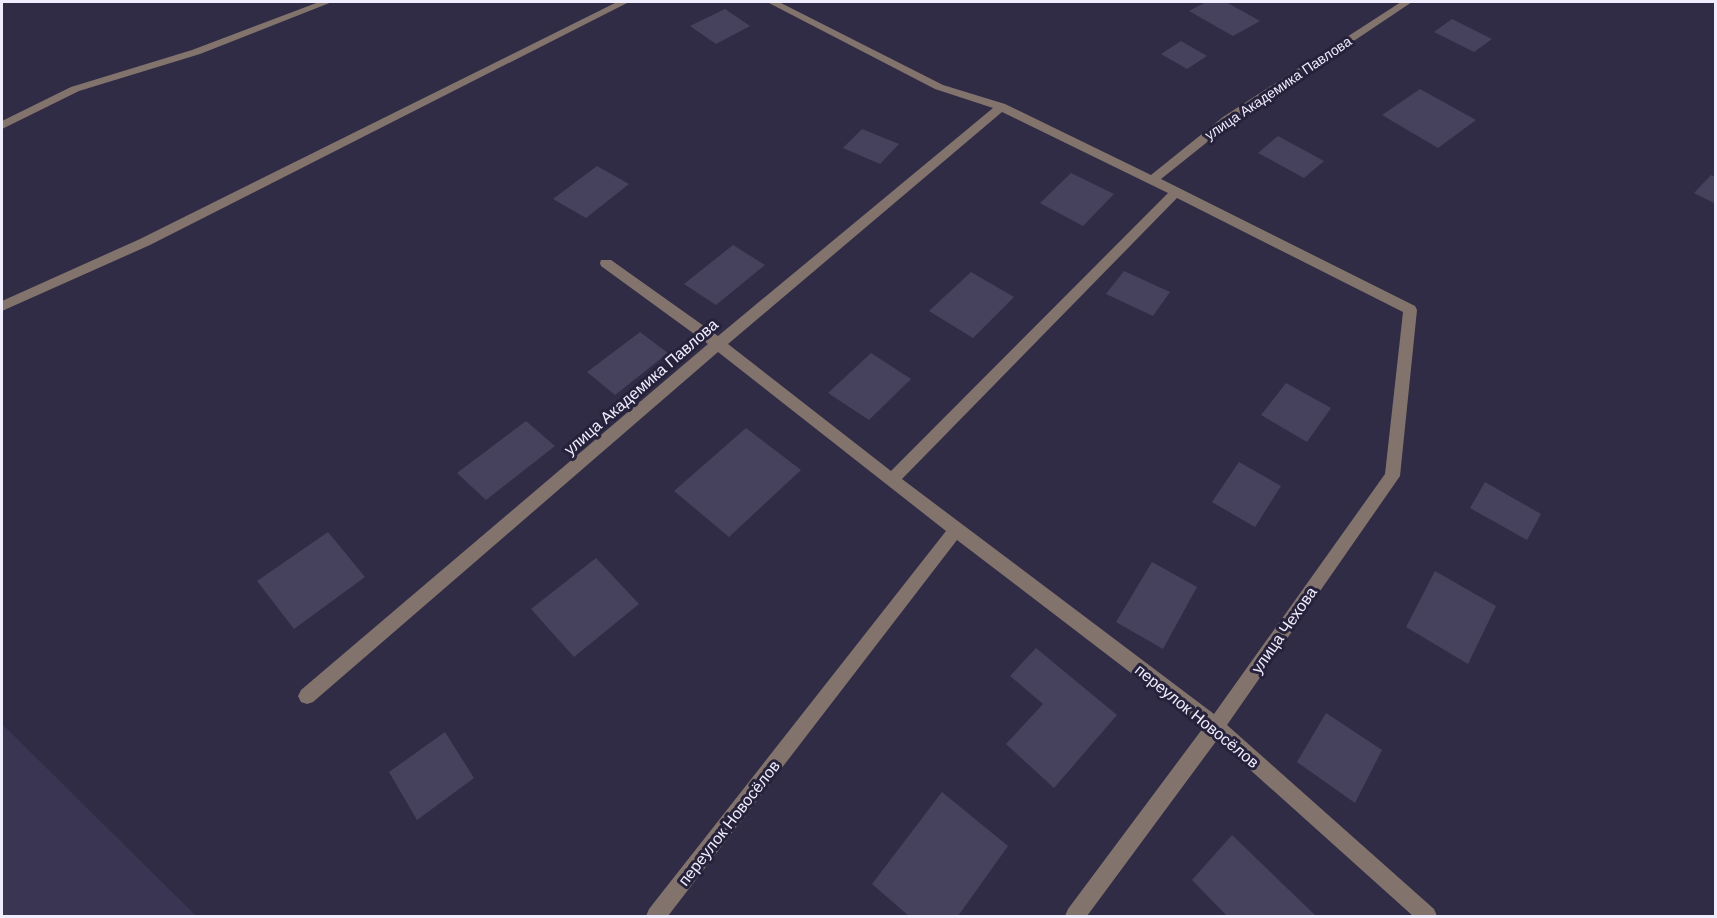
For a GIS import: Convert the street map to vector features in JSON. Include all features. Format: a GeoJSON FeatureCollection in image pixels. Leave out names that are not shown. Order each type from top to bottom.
{"type":"FeatureCollection","features":[{"type":"Feature","properties":{"kind":"street"},"geometry":{"type":"LineString","coordinates":[[2,124],[75,88],[196,52],[327,2]]}},
{"type":"Feature","properties":{"kind":"street"},"geometry":{"type":"LineString","coordinates":[[2,306],[145,243],[624,2]]}},
{"type":"Feature","properties":{"kind":"street"},"geometry":{"type":"LineString","coordinates":[[772,2],[939,87],[1001,107],[1176,192],[892,480]]}},
{"type":"Feature","properties":{"kind":"street","name":"улица Академика Павлова"},"geometry":{"type":"LineString","coordinates":[[1152,180],[1227,120],[1407,2]]}},
{"type":"Feature","properties":{"kind":"street","name":"улица Академика Павлова"},"geometry":{"type":"LineString","coordinates":[[307,696],[718,344],[1001,107]]}},
{"type":"Feature","properties":{"kind":"street","name":"улица Чехова"},"geometry":{"type":"LineString","coordinates":[[1075,916],[1215,726],[1392,476],[1410,310],[1176,192]]}},
{"type":"Feature","properties":{"kind":"street","name":"переулок Новосёлов"},"geometry":{"type":"LineString","coordinates":[[606,263],[718,344],[956,530],[1215,726],[1427,916]]}},
{"type":"Feature","properties":{"kind":"street","name":"переулок Новосёлов"},"geometry":{"type":"LineString","coordinates":[[656,916],[956,530]]}},
{"type":"Feature","properties":{"kind":"shaded area"},"geometry":{"type":"Polygon","coordinates":[[[2,724],[196,916],[2,916],[2,724]]]}},
{"type":"Feature","properties":{"kind":"building"},"geometry":{"type":"Polygon","coordinates":[[[1206,2],[1226,2],[1260,21],[1233,36],[1189,11],[1206,2]]]}},
{"type":"Feature","properties":{"kind":"building"},"geometry":{"type":"Polygon","coordinates":[[[725,9],[750,26],[716,44],[690,26],[725,9]]]}},
{"type":"Feature","properties":{"kind":"building"},"geometry":{"type":"Polygon","coordinates":[[[1452,19],[1492,39],[1474,52],[1434,32],[1452,19]]]}},
{"type":"Feature","properties":{"kind":"building"},"geometry":{"type":"Polygon","coordinates":[[[1181,41],[1207,56],[1187,69],[1161,54],[1181,41]]]}},
{"type":"Feature","properties":{"kind":"building"},"geometry":{"type":"Polygon","coordinates":[[[1420,89],[1476,120],[1438,148],[1382,115],[1420,89]]]}},
{"type":"Feature","properties":{"kind":"building"},"geometry":{"type":"Polygon","coordinates":[[[862,129],[899,144],[880,164],[843,148],[862,129]]]}},
{"type":"Feature","properties":{"kind":"building"},"geometry":{"type":"Polygon","coordinates":[[[1278,136],[1324,161],[1304,178],[1258,153],[1278,136]]]}},
{"type":"Feature","properties":{"kind":"building"},"geometry":{"type":"Polygon","coordinates":[[[597,166],[629,184],[586,218],[553,199],[597,166]]]}},
{"type":"Feature","properties":{"kind":"building"},"geometry":{"type":"Polygon","coordinates":[[[1071,173],[1114,194],[1083,226],[1040,203],[1071,173]]]}},
{"type":"Feature","properties":{"kind":"building"},"geometry":{"type":"Polygon","coordinates":[[[1711,175],[1716,177],[1716,204],[1694,193],[1711,175]]]}},
{"type":"Feature","properties":{"kind":"building"},"geometry":{"type":"Polygon","coordinates":[[[733,245],[765,265],[716,305],[684,284],[733,245]]]}},
{"type":"Feature","properties":{"kind":"building"},"geometry":{"type":"Polygon","coordinates":[[[1124,271],[1170,292],[1153,316],[1106,294],[1124,271]]]}},
{"type":"Feature","properties":{"kind":"building"},"geometry":{"type":"Polygon","coordinates":[[[971,272],[1014,297],[973,338],[929,311],[971,272]]]}},
{"type":"Feature","properties":{"kind":"building"},"geometry":{"type":"Polygon","coordinates":[[[640,332],[668,353],[615,395],[587,372],[640,332]]]}},
{"type":"Feature","properties":{"kind":"building"},"geometry":{"type":"Polygon","coordinates":[[[871,353],[911,379],[869,420],[828,393],[871,353]]]}},
{"type":"Feature","properties":{"kind":"building"},"geometry":{"type":"Polygon","coordinates":[[[1286,383],[1331,408],[1307,442],[1261,415],[1286,383]]]}},
{"type":"Feature","properties":{"kind":"building"},"geometry":{"type":"Polygon","coordinates":[[[526,421],[555,446],[486,500],[457,473],[526,421]]]}},
{"type":"Feature","properties":{"kind":"building"},"geometry":{"type":"Polygon","coordinates":[[[746,428],[801,470],[729,537],[674,491],[746,428]]]}},
{"type":"Feature","properties":{"kind":"building"},"geometry":{"type":"Polygon","coordinates":[[[1239,462],[1281,486],[1255,527],[1212,502],[1239,462]]]}},
{"type":"Feature","properties":{"kind":"building"},"geometry":{"type":"Polygon","coordinates":[[[1485,482],[1541,514],[1527,540],[1470,508],[1485,482]]]}},
{"type":"Feature","properties":{"kind":"building"},"geometry":{"type":"Polygon","coordinates":[[[328,532],[365,577],[294,629],[257,581],[328,532]]]}},
{"type":"Feature","properties":{"kind":"building"},"geometry":{"type":"Polygon","coordinates":[[[596,558],[639,604],[574,657],[531,609],[596,558]]]}},
{"type":"Feature","properties":{"kind":"building"},"geometry":{"type":"Polygon","coordinates":[[[1152,562],[1197,587],[1163,649],[1116,622],[1152,562]]]}},
{"type":"Feature","properties":{"kind":"building"},"geometry":{"type":"Polygon","coordinates":[[[1435,571],[1496,606],[1468,664],[1406,627],[1435,571]]]}},
{"type":"Feature","properties":{"kind":"building"},"geometry":{"type":"Polygon","coordinates":[[[1036,648],[1117,715],[1054,788],[1006,744],[1043,704],[1010,676],[1036,648]]]}},
{"type":"Feature","properties":{"kind":"building"},"geometry":{"type":"Polygon","coordinates":[[[1326,713],[1382,750],[1355,803],[1297,762],[1326,713]]]}},
{"type":"Feature","properties":{"kind":"building"},"geometry":{"type":"Polygon","coordinates":[[[445,732],[474,778],[417,820],[389,772],[445,732]]]}},
{"type":"Feature","properties":{"kind":"building"},"geometry":{"type":"Polygon","coordinates":[[[942,792],[1008,846],[958,916],[909,916],[872,884],[942,792]]]}},
{"type":"Feature","properties":{"kind":"building"},"geometry":{"type":"Polygon","coordinates":[[[1232,835],[1316,916],[1227,916],[1192,880],[1232,835]]]}}]}
